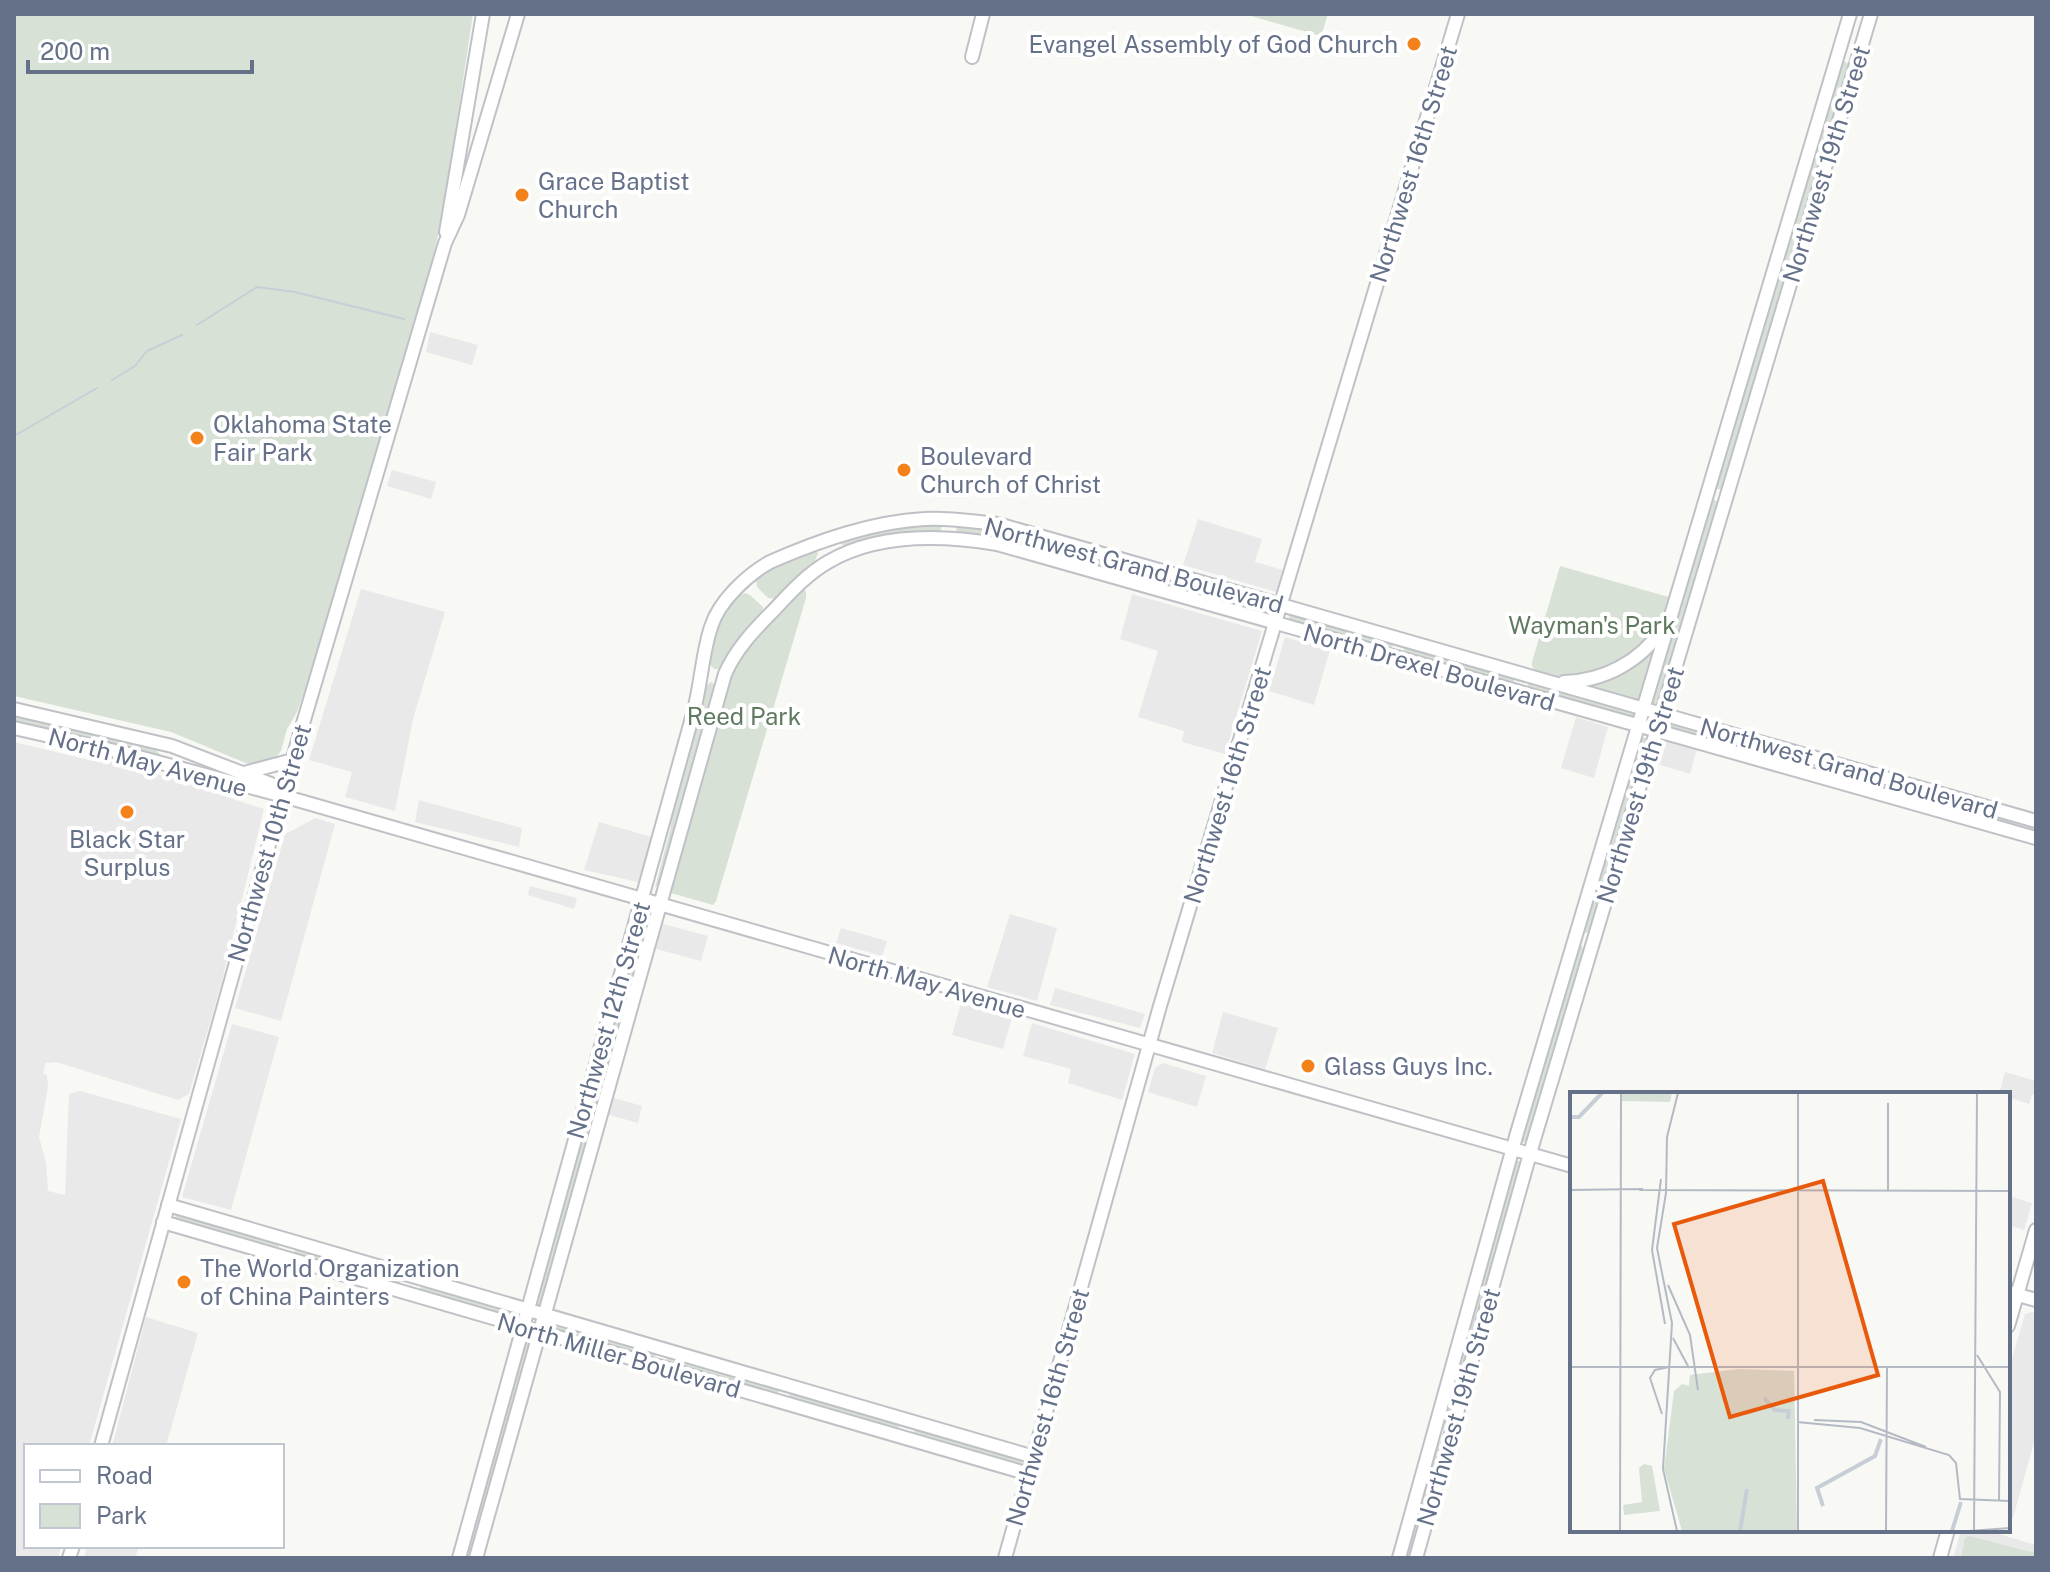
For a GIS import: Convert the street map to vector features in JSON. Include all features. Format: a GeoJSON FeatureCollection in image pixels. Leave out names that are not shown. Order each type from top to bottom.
{"type":"FeatureCollection","features":[{"type":"Feature","properties":{"kind":"street","name":"Northwest 10th Street"},"geometry":{"type":"LineString","coordinates":[[102,1444],[293,760],[445,243],[483,14]]}},
{"type":"Feature","properties":{"kind":"street","name":"Northwest 10th Street"},"geometry":{"type":"LineString","coordinates":[[445,243],[458,215],[518,14]]}},
{"type":"Feature","properties":{"kind":"street"},"geometry":{"type":"LineString","coordinates":[[972,57],[983,14]]}},
{"type":"Feature","properties":{"kind":"street","name":"Northwest 16th Street"},"geometry":{"type":"LineString","coordinates":[[1005,1558],[1149,1045],[1458,14]]}},
{"type":"Feature","properties":{"kind":"street","name":"Northwest 19th Street"},"geometry":{"type":"LineString","coordinates":[[1399,1558],[1513,1149],[1850,14]]}},
{"type":"Feature","properties":{"kind":"street","name":"Northwest 19th Street"},"geometry":{"type":"LineString","coordinates":[[1416,1558],[1529,1154],[1871,14]]}},
{"type":"Feature","properties":{"kind":"street","name":"Northwest Grand Boulevard"},"geometry":{"type":"LineString","coordinates":[[828,540],[885,523],[925,519],[998,524],[2036,821]]}},
{"type":"Feature","properties":{"kind":"street","name":"Northwest 12th Street"},"geometry":{"type":"LineString","coordinates":[[459,1558],[700,688],[714,617],[757,569],[782,556],[828,540]]}},
{"type":"Feature","properties":{"kind":"street","name":"North Drexel Boulevard"},"geometry":{"type":"LineString","coordinates":[[820,567],[855,551],[907,540],[971,540],[997,544],[2036,838]]}},
{"type":"Feature","properties":{"kind":"street","name":"Northwest 12th Street"},"geometry":{"type":"LineString","coordinates":[[476,1558],[721,686],[730,661],[764,620],[820,567]]}},
{"type":"Feature","properties":{"kind":"street"},"geometry":{"type":"LineString","coordinates":[[1549,681],[1598,677],[1622,667],[1654,640],[1670,615]]}},
{"type":"Feature","properties":{"kind":"street","name":"North May Avenue"},"geometry":{"type":"LineString","coordinates":[[14,709],[172,746],[271,784],[283,796]]}},
{"type":"Feature","properties":{"kind":"street","name":"North May Avenue"},"geometry":{"type":"LineString","coordinates":[[14,728],[283,796],[1570,1165]]}},
{"type":"Feature","properties":{"kind":"street"},"geometry":{"type":"LineString","coordinates":[[166,764],[172,746]]}},
{"type":"Feature","properties":{"kind":"street"},"geometry":{"type":"LineString","coordinates":[[244,773],[293,760]]}},
{"type":"Feature","properties":{"kind":"street","name":"North Miller Boulevard"},"geometry":{"type":"LineString","coordinates":[[168,1205],[1034,1457]]}},
{"type":"Feature","properties":{"kind":"street","name":"North Miller Boulevard"},"geometry":{"type":"LineString","coordinates":[[163,1222],[1029,1474]]}},
{"type":"Feature","properties":{"kind":"street"},"geometry":{"type":"LineString","coordinates":[[2036,1230],[2012,1294],[2036,1300]]}},
{"type":"Feature","properties":{"kind":"street"},"geometry":{"type":"LineString","coordinates":[[1940,1558],[1947,1532]]}},
{"type":"Feature","properties":{"kind":"shaded area"},"geometry":{"type":"Polygon","coordinates":[[[430,332],[478,345],[472,365],[426,352],[430,332]]]}},
{"type":"Feature","properties":{"kind":"shaded area"},"geometry":{"type":"Polygon","coordinates":[[[392,470],[436,482],[431,499],[387,486],[392,470]]]}},
{"type":"Feature","properties":{"kind":"shaded area"},"geometry":{"type":"Polygon","coordinates":[[[1198,519],[1262,539],[1255,562],[1283,570],[1276,592],[1183,565],[1198,519]]]}},
{"type":"Feature","properties":{"kind":"shaded area"},"geometry":{"type":"Polygon","coordinates":[[[361,589],[445,612],[413,719],[395,811],[345,797],[352,772],[309,760],[361,589]]]}},
{"type":"Feature","properties":{"kind":"shaded area"},"geometry":{"type":"Polygon","coordinates":[[[1132,594],[1262,631],[1225,754],[1182,742],[1184,731],[1138,717],[1158,651],[1120,639],[1132,594]]]}},
{"type":"Feature","properties":{"kind":"shaded area"},"geometry":{"type":"Polygon","coordinates":[[[1285,637],[1330,650],[1314,705],[1269,691],[1285,637]]]}},
{"type":"Feature","properties":{"kind":"shaded area"},"geometry":{"type":"Polygon","coordinates":[[[1576,717],[1608,727],[1594,778],[1561,768],[1576,717]]]}},
{"type":"Feature","properties":{"kind":"shaded area"},"geometry":{"type":"Polygon","coordinates":[[[1659,739],[1697,749],[1690,774],[1651,762],[1659,739]]]}},
{"type":"Feature","properties":{"kind":"shaded area"},"geometry":{"type":"Polygon","coordinates":[[[14,742],[89,760],[126,764],[264,809],[221,985],[189,1094],[178,1100],[56,1062],[46,1063],[43,1073],[47,1075],[48,1087],[39,1137],[46,1162],[48,1191],[65,1195],[69,1094],[80,1091],[181,1119],[90,1444],[24,1444],[24,1548],[60,1548],[58,1558],[14,1558],[14,742]]]}},
{"type":"Feature","properties":{"kind":"shaded area"},"geometry":{"type":"Polygon","coordinates":[[[419,800],[522,828],[519,847],[415,822],[419,800]]]}},
{"type":"Feature","properties":{"kind":"shaded area"},"geometry":{"type":"Polygon","coordinates":[[[316,818],[335,824],[281,1021],[235,1008],[285,834],[316,818]]]}},
{"type":"Feature","properties":{"kind":"shaded area"},"geometry":{"type":"Polygon","coordinates":[[[599,822],[652,837],[638,882],[584,870],[599,822]]]}},
{"type":"Feature","properties":{"kind":"shaded area"},"geometry":{"type":"Polygon","coordinates":[[[530,886],[577,898],[574,909],[528,895],[530,886]]]}},
{"type":"Feature","properties":{"kind":"shaded area"},"geometry":{"type":"Polygon","coordinates":[[[1010,914],[1057,928],[1037,1001],[987,987],[1010,914]]]}},
{"type":"Feature","properties":{"kind":"shaded area"},"geometry":{"type":"Polygon","coordinates":[[[663,924],[708,936],[701,961],[656,949],[663,924]]]}},
{"type":"Feature","properties":{"kind":"shaded area"},"geometry":{"type":"Polygon","coordinates":[[[841,928],[887,941],[882,956],[836,943],[841,928]]]}},
{"type":"Feature","properties":{"kind":"shaded area"},"geometry":{"type":"Polygon","coordinates":[[[1055,988],[1145,1014],[1140,1028],[1050,1005],[1055,988]]]}},
{"type":"Feature","properties":{"kind":"shaded area"},"geometry":{"type":"Polygon","coordinates":[[[961,1003],[1012,1017],[1003,1049],[952,1035],[961,1003]]]}},
{"type":"Feature","properties":{"kind":"shaded area"},"geometry":{"type":"Polygon","coordinates":[[[1223,1012],[1278,1028],[1265,1069],[1212,1053],[1223,1012]]]}},
{"type":"Feature","properties":{"kind":"shaded area"},"geometry":{"type":"Polygon","coordinates":[[[1032,1023],[1135,1054],[1122,1100],[1068,1083],[1071,1069],[1023,1056],[1032,1023]]]}},
{"type":"Feature","properties":{"kind":"shaded area"},"geometry":{"type":"Polygon","coordinates":[[[232,1024],[279,1037],[231,1210],[182,1197],[232,1024]]]}},
{"type":"Feature","properties":{"kind":"shaded area"},"geometry":{"type":"Polygon","coordinates":[[[1163,1063],[1206,1076],[1197,1107],[1148,1092],[1155,1068],[1163,1063]]]}},
{"type":"Feature","properties":{"kind":"shaded area"},"geometry":{"type":"Polygon","coordinates":[[[2005,1072],[2036,1081],[2036,1095],[2032,1095],[2029,1104],[2010,1098],[2010,1092],[2000,1092],[2005,1072]]]}},
{"type":"Feature","properties":{"kind":"shaded area"},"geometry":{"type":"Polygon","coordinates":[[[611,1097],[642,1106],[638,1123],[606,1114],[611,1097]]]}},
{"type":"Feature","properties":{"kind":"shaded area"},"geometry":{"type":"Polygon","coordinates":[[[2010,1197],[2032,1203],[2024,1230],[2010,1226],[2010,1197]]]}},
{"type":"Feature","properties":{"kind":"shaded area"},"geometry":{"type":"Polygon","coordinates":[[[2025,1314],[2036,1314],[2036,1435],[2013,1518],[2010,1517],[2010,1365],[2025,1314]]]}},
{"type":"Feature","properties":{"kind":"shaded area"},"geometry":{"type":"Polygon","coordinates":[[[146,1317],[198,1333],[167,1444],[113,1444],[146,1317]]]}},
{"type":"Feature","properties":{"kind":"shaded area"},"geometry":{"type":"Polygon","coordinates":[[[1960,1532],[1993,1532],[2036,1545],[2036,1558],[1953,1558],[1960,1532]]]}},
{"type":"Feature","properties":{"kind":"shaded area"},"geometry":{"type":"Polygon","coordinates":[[[86,1548],[138,1548],[135,1558],[84,1558],[86,1548]]]}},
{"type":"Feature","properties":{"kind":"green space","name":"Oklahoma State Fair Park"},"geometry":{"type":"Polygon","coordinates":[[[14,14],[473,14],[444,206],[432,263],[310,675],[281,751],[273,761],[253,766],[171,732],[14,696],[14,14]]]}},
{"type":"Feature","properties":{"kind":"green space"},"geometry":{"type":"Polygon","coordinates":[[[1244,14],[1328,14],[1321,36],[1244,14]]]}},
{"type":"Feature","properties":{"kind":"green space"},"geometry":{"type":"Polygon","coordinates":[[[1842,60],[1851,65],[1790,271],[1786,272],[1779,270],[1842,60]]]}},
{"type":"Feature","properties":{"kind":"green space"},"geometry":{"type":"Polygon","coordinates":[[[1774,281],[1785,282],[1725,489],[1714,489],[1774,281]]]}},
{"type":"Feature","properties":{"kind":"green space"},"geometry":{"type":"Polygon","coordinates":[[[1711,498],[1720,503],[1661,702],[1653,705],[1651,703],[1711,498]]]}},
{"type":"Feature","properties":{"kind":"green space"},"geometry":{"type":"Polygon","coordinates":[[[914,524],[942,526],[936,533],[849,547],[838,543],[856,535],[914,524]]]}},
{"type":"Feature","properties":{"kind":"green space"},"geometry":{"type":"Polygon","coordinates":[[[958,524],[988,527],[1054,546],[1054,551],[1049,554],[959,534],[956,530],[958,524]]]}},
{"type":"Feature","properties":{"kind":"green space"},"geometry":{"type":"Polygon","coordinates":[[[1070,549],[1162,577],[1162,580],[1157,584],[1067,558],[1066,553],[1070,549]]]}},
{"type":"Feature","properties":{"kind":"green space"},"geometry":{"type":"Polygon","coordinates":[[[815,550],[818,553],[813,566],[778,599],[768,598],[757,587],[756,578],[767,568],[815,550]]]}},
{"type":"Feature","properties":{"kind":"green space","name":"Wayman's Park"},"geometry":{"type":"Polygon","coordinates":[[[1560,566],[1672,598],[1647,641],[1619,665],[1595,673],[1549,677],[1535,670],[1532,662],[1560,566]]]}},
{"type":"Feature","properties":{"kind":"green space"},"geometry":{"type":"Polygon","coordinates":[[[1179,580],[1269,606],[1271,610],[1268,615],[1175,588],[1175,582],[1179,580]]]}},
{"type":"Feature","properties":{"kind":"green space","name":"Reed Park"},"geometry":{"type":"Polygon","coordinates":[[[801,589],[806,591],[806,598],[716,901],[713,905],[671,893],[669,889],[730,674],[742,651],[801,589]]]}},
{"type":"Feature","properties":{"kind":"green space"},"geometry":{"type":"Polygon","coordinates":[[[745,593],[763,607],[763,614],[736,644],[720,669],[714,669],[710,664],[711,654],[714,633],[722,612],[736,597],[745,593]]]}},
{"type":"Feature","properties":{"kind":"green space"},"geometry":{"type":"Polygon","coordinates":[[[1290,613],[1392,641],[1393,645],[1389,650],[1288,621],[1290,613]]]}},
{"type":"Feature","properties":{"kind":"green space","name":"Wayman's Park"},"geometry":{"type":"Polygon","coordinates":[[[1657,643],[1642,695],[1638,699],[1583,686],[1657,643]]]}},
{"type":"Feature","properties":{"kind":"green space"},"geometry":{"type":"Polygon","coordinates":[[[1408,646],[1514,677],[1514,682],[1512,684],[1405,654],[1404,649],[1408,646]]]}},
{"type":"Feature","properties":{"kind":"green space"},"geometry":{"type":"Polygon","coordinates":[[[1528,681],[1633,711],[1635,715],[1632,718],[1527,689],[1528,681]]]}},
{"type":"Feature","properties":{"kind":"green space"},"geometry":{"type":"Polygon","coordinates":[[[711,682],[716,686],[655,888],[676,794],[707,685],[711,682]]]}},
{"type":"Feature","properties":{"kind":"green space"},"geometry":{"type":"Polygon","coordinates":[[[14,714],[151,746],[160,754],[152,756],[14,724],[14,714]]]}},
{"type":"Feature","properties":{"kind":"green space"},"geometry":{"type":"Polygon","coordinates":[[[1667,721],[1773,751],[1773,755],[1771,757],[1665,727],[1667,721]]]}},
{"type":"Feature","properties":{"kind":"green space"},"geometry":{"type":"Polygon","coordinates":[[[1641,736],[1648,740],[1590,932],[1585,933],[1582,930],[1641,736]]]}},
{"type":"Feature","properties":{"kind":"green space"},"geometry":{"type":"Polygon","coordinates":[[[1789,755],[1893,786],[1894,790],[1785,761],[1789,755]]]}},
{"type":"Feature","properties":{"kind":"green space"},"geometry":{"type":"Polygon","coordinates":[[[1919,792],[2016,823],[2014,826],[1917,800],[1915,795],[1919,792]]]}},
{"type":"Feature","properties":{"kind":"green space"},"geometry":{"type":"Polygon","coordinates":[[[646,916],[596,1110],[590,1112],[642,918],[646,916]]]}},
{"type":"Feature","properties":{"kind":"green space"},"geometry":{"type":"Polygon","coordinates":[[[1582,946],[1585,952],[1528,1142],[1524,1142],[1520,1139],[1578,947],[1582,946]]]}},
{"type":"Feature","properties":{"kind":"green space"},"geometry":{"type":"Polygon","coordinates":[[[589,1125],[591,1130],[539,1308],[535,1303],[584,1126],[589,1125]]]}},
{"type":"Feature","properties":{"kind":"green space"},"geometry":{"type":"Polygon","coordinates":[[[1514,1162],[1521,1163],[1447,1429],[1441,1428],[1514,1162]]]}},
{"type":"Feature","properties":{"kind":"green space"},"geometry":{"type":"Polygon","coordinates":[[[176,1213],[279,1242],[279,1246],[277,1249],[175,1219],[176,1213]]]}},
{"type":"Feature","properties":{"kind":"green space"},"geometry":{"type":"Polygon","coordinates":[[[295,1248],[400,1277],[401,1281],[398,1285],[294,1255],[295,1248]]]}},
{"type":"Feature","properties":{"kind":"green space"},"geometry":{"type":"Polygon","coordinates":[[[421,1285],[519,1311],[520,1318],[518,1320],[420,1291],[421,1285]]]}},
{"type":"Feature","properties":{"kind":"green space"},"geometry":{"type":"Polygon","coordinates":[[[549,1322],[654,1351],[656,1355],[654,1359],[547,1329],[549,1322]]]}},
{"type":"Feature","properties":{"kind":"green space"},"geometry":{"type":"Polygon","coordinates":[[[529,1334],[533,1337],[468,1558],[466,1556],[529,1334]]]}},
{"type":"Feature","properties":{"kind":"green space"},"geometry":{"type":"Polygon","coordinates":[[[670,1356],[778,1388],[779,1391],[777,1395],[666,1364],[665,1360],[670,1356]]]}},
{"type":"Feature","properties":{"kind":"green space"},"geometry":{"type":"Polygon","coordinates":[[[790,1392],[899,1423],[899,1427],[896,1430],[789,1399],[790,1392]]]}},
{"type":"Feature","properties":{"kind":"green space"},"geometry":{"type":"Polygon","coordinates":[[[915,1428],[1026,1461],[1023,1468],[914,1435],[915,1428]]]}},
{"type":"Feature","properties":{"kind":"green space"},"geometry":{"type":"Polygon","coordinates":[[[1437,1442],[1443,1445],[1413,1558],[1402,1558],[1437,1442]]]}},
{"type":"Feature","properties":{"kind":"green space"},"geometry":{"type":"Polygon","coordinates":[[[1969,1536],[2035,1553],[2036,1558],[1961,1558],[1965,1538],[1969,1536]]]}},
{"type":"Feature","properties":{"kind":"waterway"},"geometry":{"type":"LineString","coordinates":[[197,325],[257,287],[295,292],[404,319]]}},
{"type":"Feature","properties":{"kind":"waterway"},"geometry":{"type":"LineString","coordinates":[[112,380],[135,366],[147,351],[182,335]]}},
{"type":"Feature","properties":{"kind":"waterway"},"geometry":{"type":"LineString","coordinates":[[14,436],[97,388]]}},
{"type":"Feature","properties":{"kind":"place","name":"Evangel Assembly of God Church"},"geometry":{"type":"Point","coordinates":[1414,44]}},
{"type":"Feature","properties":{"kind":"place","name":"Grace Baptist Church"},"geometry":{"type":"Point","coordinates":[522,195]}},
{"type":"Feature","properties":{"kind":"place","name":"Oklahoma State Fair Park"},"geometry":{"type":"Point","coordinates":[197,438]}},
{"type":"Feature","properties":{"kind":"place","name":"Boulevard Church of Christ"},"geometry":{"type":"Point","coordinates":[904,470]}},
{"type":"Feature","properties":{"kind":"place","name":"Black Star Surplus"},"geometry":{"type":"Point","coordinates":[127,812]}},
{"type":"Feature","properties":{"kind":"place","name":"Glass Guys Inc."},"geometry":{"type":"Point","coordinates":[1308,1066]}},
{"type":"Feature","properties":{"kind":"place","name":"The World Organization of China Painters"},"geometry":{"type":"Point","coordinates":[184,1282]}}]}
